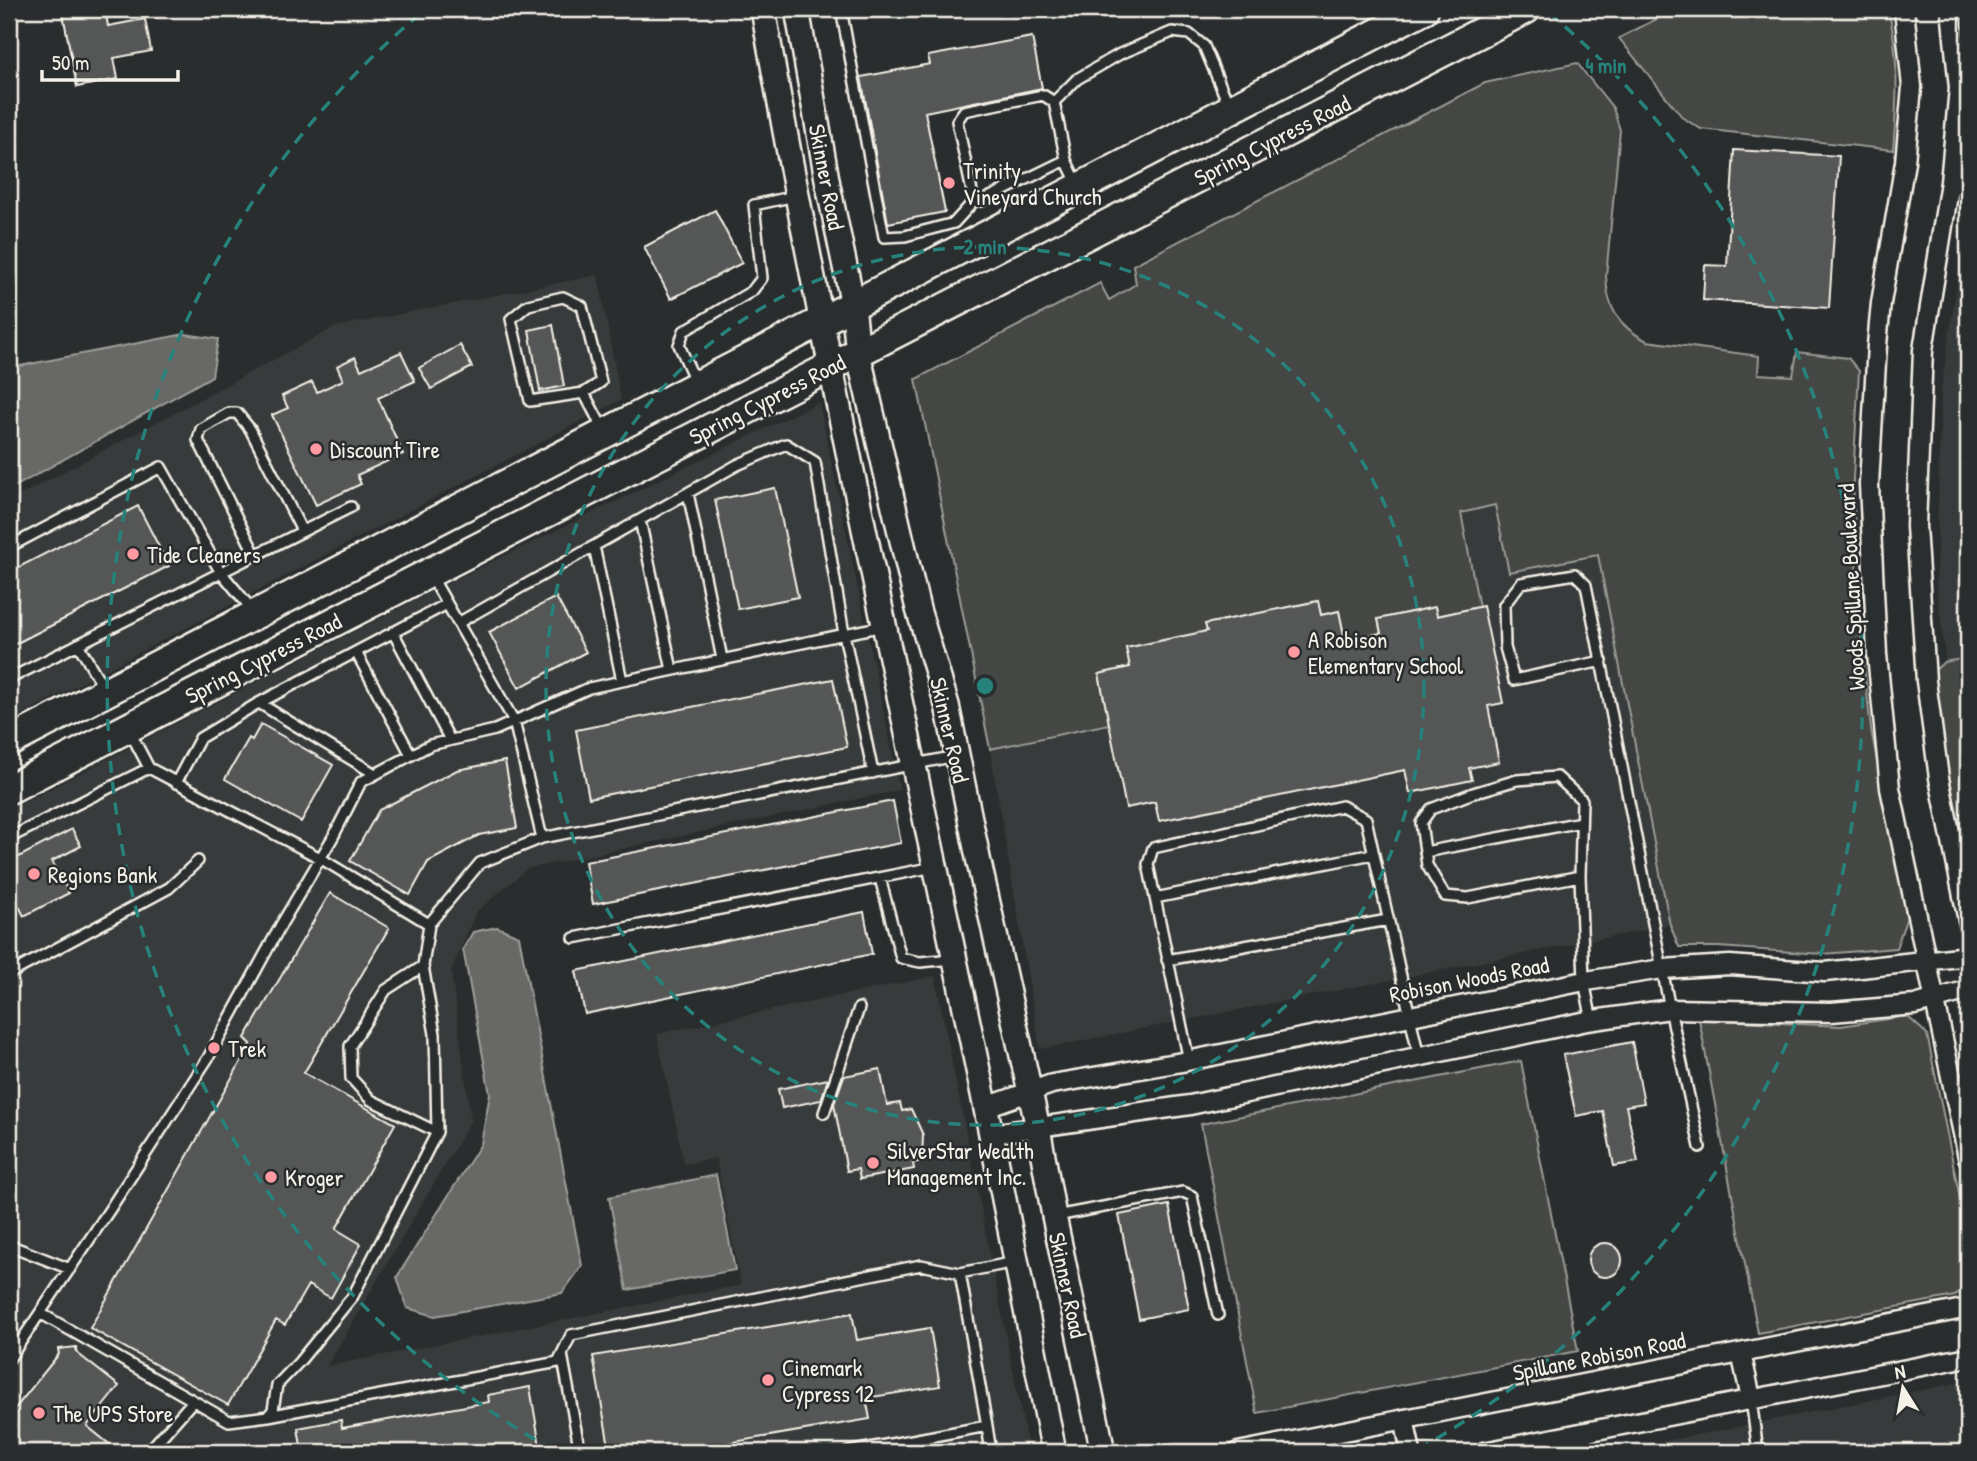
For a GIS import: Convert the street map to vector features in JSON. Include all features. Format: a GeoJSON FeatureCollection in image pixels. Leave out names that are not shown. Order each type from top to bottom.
{"type":"FeatureCollection","features":[{"type":"Feature","properties":{"kind":"main road","name":"Spring Cypress Road"},"geometry":{"type":"LineString","coordinates":[[9,742],[1424,9]]}},
{"type":"Feature","properties":{"kind":"main road","name":"Spring Cypress Road"},"geometry":{"type":"LineString","coordinates":[[9,789],[1526,9]]}},
{"type":"Feature","properties":{"kind":"main road"},"geometry":{"type":"LineString","coordinates":[[1230,110],[1252,150]]}},
{"type":"Feature","properties":{"kind":"main road"},"geometry":{"type":"LineString","coordinates":[[416,531],[430,573]]}},
{"type":"Feature","properties":{"kind":"main road"},"geometry":{"type":"LineString","coordinates":[[106,692],[128,728]]}},
{"type":"Feature","properties":{"kind":"street","name":"Skinner Road"},"geometry":{"type":"LineString","coordinates":[[763,9],[830,367],[986,1107],[1054,1452]]}},
{"type":"Feature","properties":{"kind":"street","name":"Skinner Road"},"geometry":{"type":"LineString","coordinates":[[797,9],[828,185],[853,305],[858,353],[918,609],[947,705],[1031,1091],[1102,1452]]}},
{"type":"Feature","properties":{"kind":"street","name":"Woods Spillane Boulevard"},"geometry":{"type":"LineString","coordinates":[[1903,9],[1912,87],[1905,162],[1879,324],[1869,484],[1877,654],[1890,788],[1968,1157]]}},
{"type":"Feature","properties":{"kind":"street"},"geometry":{"type":"LineString","coordinates":[[1951,9],[1959,88],[1950,182],[1923,350],[1916,526],[1928,693],[1940,778],[1968,920]]}},
{"type":"Feature","properties":{"kind":"street","name":"Robison Woods Road"},"geometry":{"type":"LineString","coordinates":[[986,1107],[1052,1084],[1189,1061],[1584,981],[1662,968],[1730,965],[1825,972],[1968,956]]}},
{"type":"Feature","properties":{"kind":"street"},"geometry":{"type":"LineString","coordinates":[[991,1134],[1190,1105],[1592,1021],[1670,1009],[1831,1012],[1915,1006],[1968,990]]}},
{"type":"Feature","properties":{"kind":"street","name":"Spillane Robison Road"},"geometry":{"type":"LineString","coordinates":[[1238,1452],[1968,1308]]}},
{"type":"Feature","properties":{"kind":"street"},"geometry":{"type":"LineString","coordinates":[[1741,1353],[1751,1398]]}},
{"type":"Feature","properties":{"kind":"street"},"geometry":{"type":"LineString","coordinates":[[1483,1452],[1968,1357]]}},
{"type":"Feature","properties":{"kind":"street"},"geometry":{"type":"LineString","coordinates":[[1404,1419],[1411,1452]]}},
{"type":"Feature","properties":{"kind":"lane"},"geometry":{"type":"LineString","coordinates":[[841,9],[884,237],[905,236],[954,223],[974,201],[982,201],[1066,160]]}},
{"type":"Feature","properties":{"kind":"lane"},"geometry":{"type":"LineString","coordinates":[[1054,102],[1088,72],[1119,54],[1172,32],[1189,34],[1203,46],[1230,110]]}},
{"type":"Feature","properties":{"kind":"lane"},"geometry":{"type":"LineString","coordinates":[[974,201],[957,121],[964,111],[1043,95],[1054,102],[1066,160],[1079,188]]}},
{"type":"Feature","properties":{"kind":"lane"},"geometry":{"type":"LineString","coordinates":[[697,386],[679,345],[684,331],[752,291],[762,278],[754,205],[796,195]]}},
{"type":"Feature","properties":{"kind":"lane"},"geometry":{"type":"LineString","coordinates":[[563,297],[582,306],[601,382],[584,393],[530,401],[511,319],[528,305],[563,297]]}},
{"type":"Feature","properties":{"kind":"lane"},"geometry":{"type":"LineString","coordinates":[[584,393],[605,433]]}},
{"type":"Feature","properties":{"kind":"lane"},"geometry":{"type":"LineString","coordinates":[[255,554],[198,440],[201,429],[229,414],[237,413],[250,429],[302,531]]}},
{"type":"Feature","properties":{"kind":"lane"},"geometry":{"type":"LineString","coordinates":[[458,623],[737,465],[786,444],[815,462],[844,634],[873,773]]}},
{"type":"Feature","properties":{"kind":"lane"},"geometry":{"type":"LineString","coordinates":[[9,547],[161,467],[220,571],[256,614]]}},
{"type":"Feature","properties":{"kind":"lane"},"geometry":{"type":"LineString","coordinates":[[688,493],[722,659]]}},
{"type":"Feature","properties":{"kind":"lane"},"geometry":{"type":"LineString","coordinates":[[9,680],[220,571],[352,507]]}},
{"type":"Feature","properties":{"kind":"lane"},"geometry":{"type":"LineString","coordinates":[[640,520],[672,670]]}},
{"type":"Feature","properties":{"kind":"lane"},"geometry":{"type":"LineString","coordinates":[[594,546],[622,681]]}},
{"type":"Feature","properties":{"kind":"lane"},"geometry":{"type":"LineString","coordinates":[[430,573],[514,721],[542,838]]}},
{"type":"Feature","properties":{"kind":"lane"},"geometry":{"type":"LineString","coordinates":[[1602,662],[1514,680],[1505,646],[1504,605],[1521,583],[1575,574],[1587,586],[1602,662],[1670,1009],[1700,1147]]}},
{"type":"Feature","properties":{"kind":"lane"},"geometry":{"type":"LineString","coordinates":[[176,783],[200,738],[259,703],[447,604]]}},
{"type":"Feature","properties":{"kind":"lane"},"geometry":{"type":"LineString","coordinates":[[9,1359],[208,1058],[361,782],[430,745],[495,730],[589,688],[883,626]]}},
{"type":"Feature","properties":{"kind":"lane"},"geometry":{"type":"LineString","coordinates":[[393,632],[450,740]]}},
{"type":"Feature","properties":{"kind":"lane"},"geometry":{"type":"LineString","coordinates":[[78,644],[106,692]]}},
{"type":"Feature","properties":{"kind":"lane"},"geometry":{"type":"LineString","coordinates":[[356,652],[411,755]]}},
{"type":"Feature","properties":{"kind":"lane"},"geometry":{"type":"LineString","coordinates":[[259,703],[376,774]]}},
{"type":"Feature","properties":{"kind":"lane"},"geometry":{"type":"LineString","coordinates":[[128,728],[149,768],[320,858],[429,924]]}},
{"type":"Feature","properties":{"kind":"lane"},"geometry":{"type":"LineString","coordinates":[[268,1416],[273,1410],[277,1385],[353,1296],[438,1132],[435,1034],[424,966],[429,924],[480,863],[542,838],[957,756]]}},
{"type":"Feature","properties":{"kind":"lane"},"geometry":{"type":"LineString","coordinates":[[9,838],[149,768]]}},
{"type":"Feature","properties":{"kind":"lane"},"geometry":{"type":"LineString","coordinates":[[1580,876],[1468,898],[1445,896],[1427,865],[1421,823],[1431,809],[1517,780],[1557,777],[1582,800],[1580,876],[1584,981],[1592,1021]]}},
{"type":"Feature","properties":{"kind":"lane"},"geometry":{"type":"LineString","coordinates":[[1189,1061],[1148,864],[1153,848],[1342,806],[1366,819],[1419,1057]]}},
{"type":"Feature","properties":{"kind":"lane"},"geometry":{"type":"LineString","coordinates":[[1425,852],[1581,822]]}},
{"type":"Feature","properties":{"kind":"lane"},"geometry":{"type":"LineString","coordinates":[[1155,898],[1373,854]]}},
{"type":"Feature","properties":{"kind":"lane"},"geometry":{"type":"LineString","coordinates":[[9,974],[169,888],[198,861]]}},
{"type":"Feature","properties":{"kind":"lane"},"geometry":{"type":"LineString","coordinates":[[574,937],[934,867]]}},
{"type":"Feature","properties":{"kind":"lane"},"geometry":{"type":"LineString","coordinates":[[880,878],[901,958],[920,962],[954,958]]}},
{"type":"Feature","properties":{"kind":"lane"},"geometry":{"type":"LineString","coordinates":[[1167,960],[1388,920]]}},
{"type":"Feature","properties":{"kind":"lane"},"geometry":{"type":"LineString","coordinates":[[424,966],[386,990],[350,1046],[351,1078],[371,1100],[438,1132]]}},
{"type":"Feature","properties":{"kind":"lane"},"geometry":{"type":"LineString","coordinates":[[824,1113],[859,1007]]}},
{"type":"Feature","properties":{"kind":"lane"},"geometry":{"type":"LineString","coordinates":[[1054,1216],[1183,1192],[1192,1196],[1218,1314]]}},
{"type":"Feature","properties":{"kind":"lane"},"geometry":{"type":"LineString","coordinates":[[9,1245],[69,1269]]}},
{"type":"Feature","properties":{"kind":"lane"},"geometry":{"type":"LineString","coordinates":[[40,1313],[229,1421],[558,1362],[571,1335],[921,1265],[960,1273],[1016,1261]]}},
{"type":"Feature","properties":{"kind":"lane"},"geometry":{"type":"LineString","coordinates":[[960,1273],[991,1452]]}},
{"type":"Feature","properties":{"kind":"lane"},"geometry":{"type":"LineString","coordinates":[[562,1354],[580,1452]]}},
{"type":"Feature","properties":{"kind":"lane"},"geometry":{"type":"LineString","coordinates":[[1751,1398],[1758,1452]]}},
{"type":"Feature","properties":{"kind":"lane"},"geometry":{"type":"LineString","coordinates":[[148,1452],[193,1401]]}},
{"type":"Feature","properties":{"kind":"lane"},"geometry":{"type":"LineString","coordinates":[[848,1452],[987,1426]]}},
{"type":"Feature","properties":{"kind":"shaded area"},"geometry":{"type":"Polygon","coordinates":[[[1676,9],[1888,9],[1896,61],[1893,150],[1701,129],[1683,118],[1619,38],[1676,9]]]}},
{"type":"Feature","properties":{"kind":"shaded area","name":"A Robison Elementary School"},"geometry":{"type":"Polygon","coordinates":[[[1577,63],[1613,108],[1620,130],[1606,276],[1598,555],[1670,925],[1040,1049],[990,749],[916,379],[1100,283],[1109,300],[1136,284],[1133,265],[1485,83],[1577,63]]]}},
{"type":"Feature","properties":{"kind":"shaded area"},"geometry":{"type":"Polygon","coordinates":[[[1577,63],[1613,108],[1620,130],[1606,276],[1612,307],[1622,322],[1647,341],[1759,356],[1758,374],[1793,376],[1797,352],[1848,358],[1859,371],[1853,479],[1858,611],[1871,729],[1907,917],[1896,948],[1823,954],[1679,947],[1670,925],[1598,555],[1509,572],[1495,505],[1461,513],[1479,607],[1437,616],[1435,607],[1378,619],[1382,639],[1345,640],[1339,611],[1321,615],[1317,601],[1206,624],[1208,637],[1181,636],[1126,648],[1130,667],[1099,674],[1109,724],[990,749],[916,379],[1100,283],[1109,300],[1136,284],[1133,265],[1485,83],[1577,63]]]}},
{"type":"Feature","properties":{"kind":"shaded area"},"geometry":{"type":"Polygon","coordinates":[[[1968,210],[1968,788],[1948,679],[1936,582],[1941,390],[1968,210]]]}},
{"type":"Feature","properties":{"kind":"shaded area"},"geometry":{"type":"Polygon","coordinates":[[[598,275],[621,400],[9,721],[9,501],[335,327],[598,275]]]}},
{"type":"Feature","properties":{"kind":"shaded area"},"geometry":{"type":"Polygon","coordinates":[[[185,334],[218,339],[212,376],[9,490],[9,368],[185,334]]]}},
{"type":"Feature","properties":{"kind":"shaded area"},"geometry":{"type":"Polygon","coordinates":[[[819,402],[900,790],[527,869],[476,912],[451,971],[471,1120],[327,1366],[741,1285],[716,1158],[684,1164],[657,1034],[935,976],[1029,1452],[9,1452],[9,810],[444,585],[819,402]]]}},
{"type":"Feature","properties":{"kind":"shaded area"},"geometry":{"type":"Polygon","coordinates":[[[1968,658],[1968,874],[1944,766],[1932,673],[1944,662],[1968,658]]]}},
{"type":"Feature","properties":{"kind":"shaded area"},"geometry":{"type":"Polygon","coordinates":[[[497,927],[519,936],[582,1266],[562,1293],[435,1316],[407,1308],[397,1277],[481,1144],[490,1094],[463,949],[473,932],[497,927]]]}},
{"type":"Feature","properties":{"kind":"shaded area"},"geometry":{"type":"Polygon","coordinates":[[[1907,1016],[1927,1034],[1968,1238],[1968,1284],[1955,1296],[1758,1333],[1699,1019],[1841,1026],[1907,1016]]]}},
{"type":"Feature","properties":{"kind":"shaded area"},"geometry":{"type":"Polygon","coordinates":[[[1521,1061],[1578,1351],[1257,1413],[1201,1124],[1521,1061]]]}},
{"type":"Feature","properties":{"kind":"shaded area"},"geometry":{"type":"Polygon","coordinates":[[[716,1175],[735,1270],[627,1290],[609,1197],[716,1175]]]}},
{"type":"Feature","properties":{"kind":"shaded area"},"geometry":{"type":"Polygon","coordinates":[[[1968,1381],[1968,1452],[1610,1452],[1968,1381]]]}},
{"type":"Feature","properties":{"kind":"building"},"geometry":{"type":"Polygon","coordinates":[[[62,9],[105,9],[108,26],[145,19],[151,51],[114,58],[118,79],[77,87],[62,9]]]}},
{"type":"Feature","properties":{"kind":"building"},"geometry":{"type":"Polygon","coordinates":[[[1032,37],[1042,88],[925,112],[945,212],[888,223],[861,77],[930,64],[928,56],[1032,37]]]}},
{"type":"Feature","properties":{"kind":"building"},"geometry":{"type":"Polygon","coordinates":[[[1734,150],[1839,156],[1829,308],[1703,300],[1705,265],[1727,266],[1734,150]]]}},
{"type":"Feature","properties":{"kind":"building"},"geometry":{"type":"Polygon","coordinates":[[[715,210],[742,263],[671,299],[644,247],[715,210]]]}},
{"type":"Feature","properties":{"kind":"building"},"geometry":{"type":"Polygon","coordinates":[[[553,325],[564,386],[540,391],[529,330],[553,325]]]}},
{"type":"Feature","properties":{"kind":"building"},"geometry":{"type":"Polygon","coordinates":[[[460,345],[472,367],[431,389],[419,368],[460,345]]]}},
{"type":"Feature","properties":{"kind":"building"},"geometry":{"type":"Polygon","coordinates":[[[401,352],[415,381],[378,398],[403,454],[357,475],[361,484],[316,505],[272,415],[288,408],[282,396],[312,382],[317,392],[343,380],[337,366],[355,357],[361,370],[401,352]]]}},
{"type":"Feature","properties":{"kind":"building"},"geometry":{"type":"Polygon","coordinates":[[[775,488],[798,597],[738,609],[715,500],[775,488]]]}},
{"type":"Feature","properties":{"kind":"building"},"geometry":{"type":"Polygon","coordinates":[[[138,506],[169,566],[9,647],[9,572],[138,506]]]}},
{"type":"Feature","properties":{"kind":"building"},"geometry":{"type":"Polygon","coordinates":[[[556,597],[586,652],[519,688],[489,632],[556,597]]]}},
{"type":"Feature","properties":{"kind":"building"},"geometry":{"type":"Polygon","coordinates":[[[1318,601],[1321,615],[1339,611],[1345,640],[1381,633],[1378,619],[1435,607],[1437,616],[1483,606],[1503,703],[1488,706],[1499,762],[1469,768],[1472,780],[1410,793],[1405,770],[1159,821],[1155,802],[1126,808],[1099,674],[1130,667],[1126,648],[1207,631],[1205,624],[1318,601]]]}},
{"type":"Feature","properties":{"kind":"building"},"geometry":{"type":"Polygon","coordinates":[[[833,679],[847,747],[589,798],[576,730],[833,679]]]}},
{"type":"Feature","properties":{"kind":"building"},"geometry":{"type":"Polygon","coordinates":[[[261,724],[333,765],[301,822],[225,779],[249,738],[252,740],[261,724]]]}},
{"type":"Feature","properties":{"kind":"building"},"geometry":{"type":"Polygon","coordinates":[[[505,761],[517,828],[479,835],[428,862],[410,895],[350,861],[379,810],[457,770],[505,761]]]}},
{"type":"Feature","properties":{"kind":"building"},"geometry":{"type":"Polygon","coordinates":[[[893,801],[901,843],[593,904],[585,862],[893,801]]]}},
{"type":"Feature","properties":{"kind":"building","name":"Regions Bank"},"geometry":{"type":"Polygon","coordinates":[[[72,829],[81,846],[52,861],[69,893],[24,916],[9,887],[9,862],[72,829]]]}},
{"type":"Feature","properties":{"kind":"building","name":"Kroger"},"geometry":{"type":"Polygon","coordinates":[[[330,893],[389,928],[304,1073],[395,1124],[336,1229],[361,1244],[331,1298],[308,1285],[285,1325],[276,1320],[228,1405],[90,1328],[251,1044],[245,1038],[330,893]]]}},
{"type":"Feature","properties":{"kind":"building"},"geometry":{"type":"Polygon","coordinates":[[[864,912],[872,954],[585,1014],[576,971],[864,912]]]}},
{"type":"Feature","properties":{"kind":"building"},"geometry":{"type":"Polygon","coordinates":[[[1632,1042],[1644,1103],[1626,1106],[1638,1162],[1614,1166],[1603,1111],[1576,1116],[1563,1055],[1632,1042]]]}},
{"type":"Feature","properties":{"kind":"building"},"geometry":{"type":"Polygon","coordinates":[[[880,1069],[887,1105],[900,1103],[902,1111],[911,1109],[923,1135],[922,1161],[913,1163],[914,1169],[860,1179],[858,1169],[847,1171],[834,1104],[844,1076],[880,1069]]]}},
{"type":"Feature","properties":{"kind":"building"},"geometry":{"type":"Polygon","coordinates":[[[828,1079],[821,1100],[782,1108],[778,1089],[828,1079]]]}},
{"type":"Feature","properties":{"kind":"building"},"geometry":{"type":"Polygon","coordinates":[[[1169,1205],[1189,1309],[1139,1319],[1119,1215],[1169,1205]]]}},
{"type":"Feature","properties":{"kind":"building"},"geometry":{"type":"Polygon","coordinates":[[[1605,1243],[1617,1248],[1622,1260],[1617,1272],[1605,1277],[1593,1272],[1588,1260],[1593,1248],[1605,1243]]]}},
{"type":"Feature","properties":{"kind":"building","name":"Cinemark Cypress 12"},"geometry":{"type":"Polygon","coordinates":[[[852,1313],[857,1340],[930,1328],[940,1386],[866,1398],[870,1419],[675,1452],[610,1452],[593,1356],[852,1313]]]}},
{"type":"Feature","properties":{"kind":"building"},"geometry":{"type":"Polygon","coordinates":[[[76,1347],[77,1353],[119,1386],[87,1426],[119,1452],[9,1452],[9,1416],[59,1354],[58,1349],[76,1347]]]}},
{"type":"Feature","properties":{"kind":"building"},"geometry":{"type":"Polygon","coordinates":[[[530,1387],[541,1452],[302,1452],[298,1428],[341,1420],[342,1428],[489,1402],[488,1395],[530,1387]]]}},
{"type":"Feature","properties":{"kind":"place","name":"Trinity Vineyard Church"},"geometry":{"type":"Point","coordinates":[949,183]}},
{"type":"Feature","properties":{"kind":"place","name":"Discount Tire"},"geometry":{"type":"Point","coordinates":[316,449]}},
{"type":"Feature","properties":{"kind":"place","name":"Tide Cleaners"},"geometry":{"type":"Point","coordinates":[133,554]}},
{"type":"Feature","properties":{"kind":"place","name":"A Robison Elementary School"},"geometry":{"type":"Point","coordinates":[1294,652]}},
{"type":"Feature","properties":{"kind":"place","name":"Regions Bank"},"geometry":{"type":"Point","coordinates":[34,874]}},
{"type":"Feature","properties":{"kind":"place","name":"Trek"},"geometry":{"type":"Point","coordinates":[214,1048]}},
{"type":"Feature","properties":{"kind":"place","name":"SilverStar Wealth Management Inc."},"geometry":{"type":"Point","coordinates":[873,1163]}},
{"type":"Feature","properties":{"kind":"place","name":"Kroger"},"geometry":{"type":"Point","coordinates":[271,1177]}},
{"type":"Feature","properties":{"kind":"place","name":"Cinemark Cypress 12"},"geometry":{"type":"Point","coordinates":[768,1380]}},
{"type":"Feature","properties":{"kind":"place","name":"The UPS Store"},"geometry":{"type":"Point","coordinates":[39,1413]}}]}
